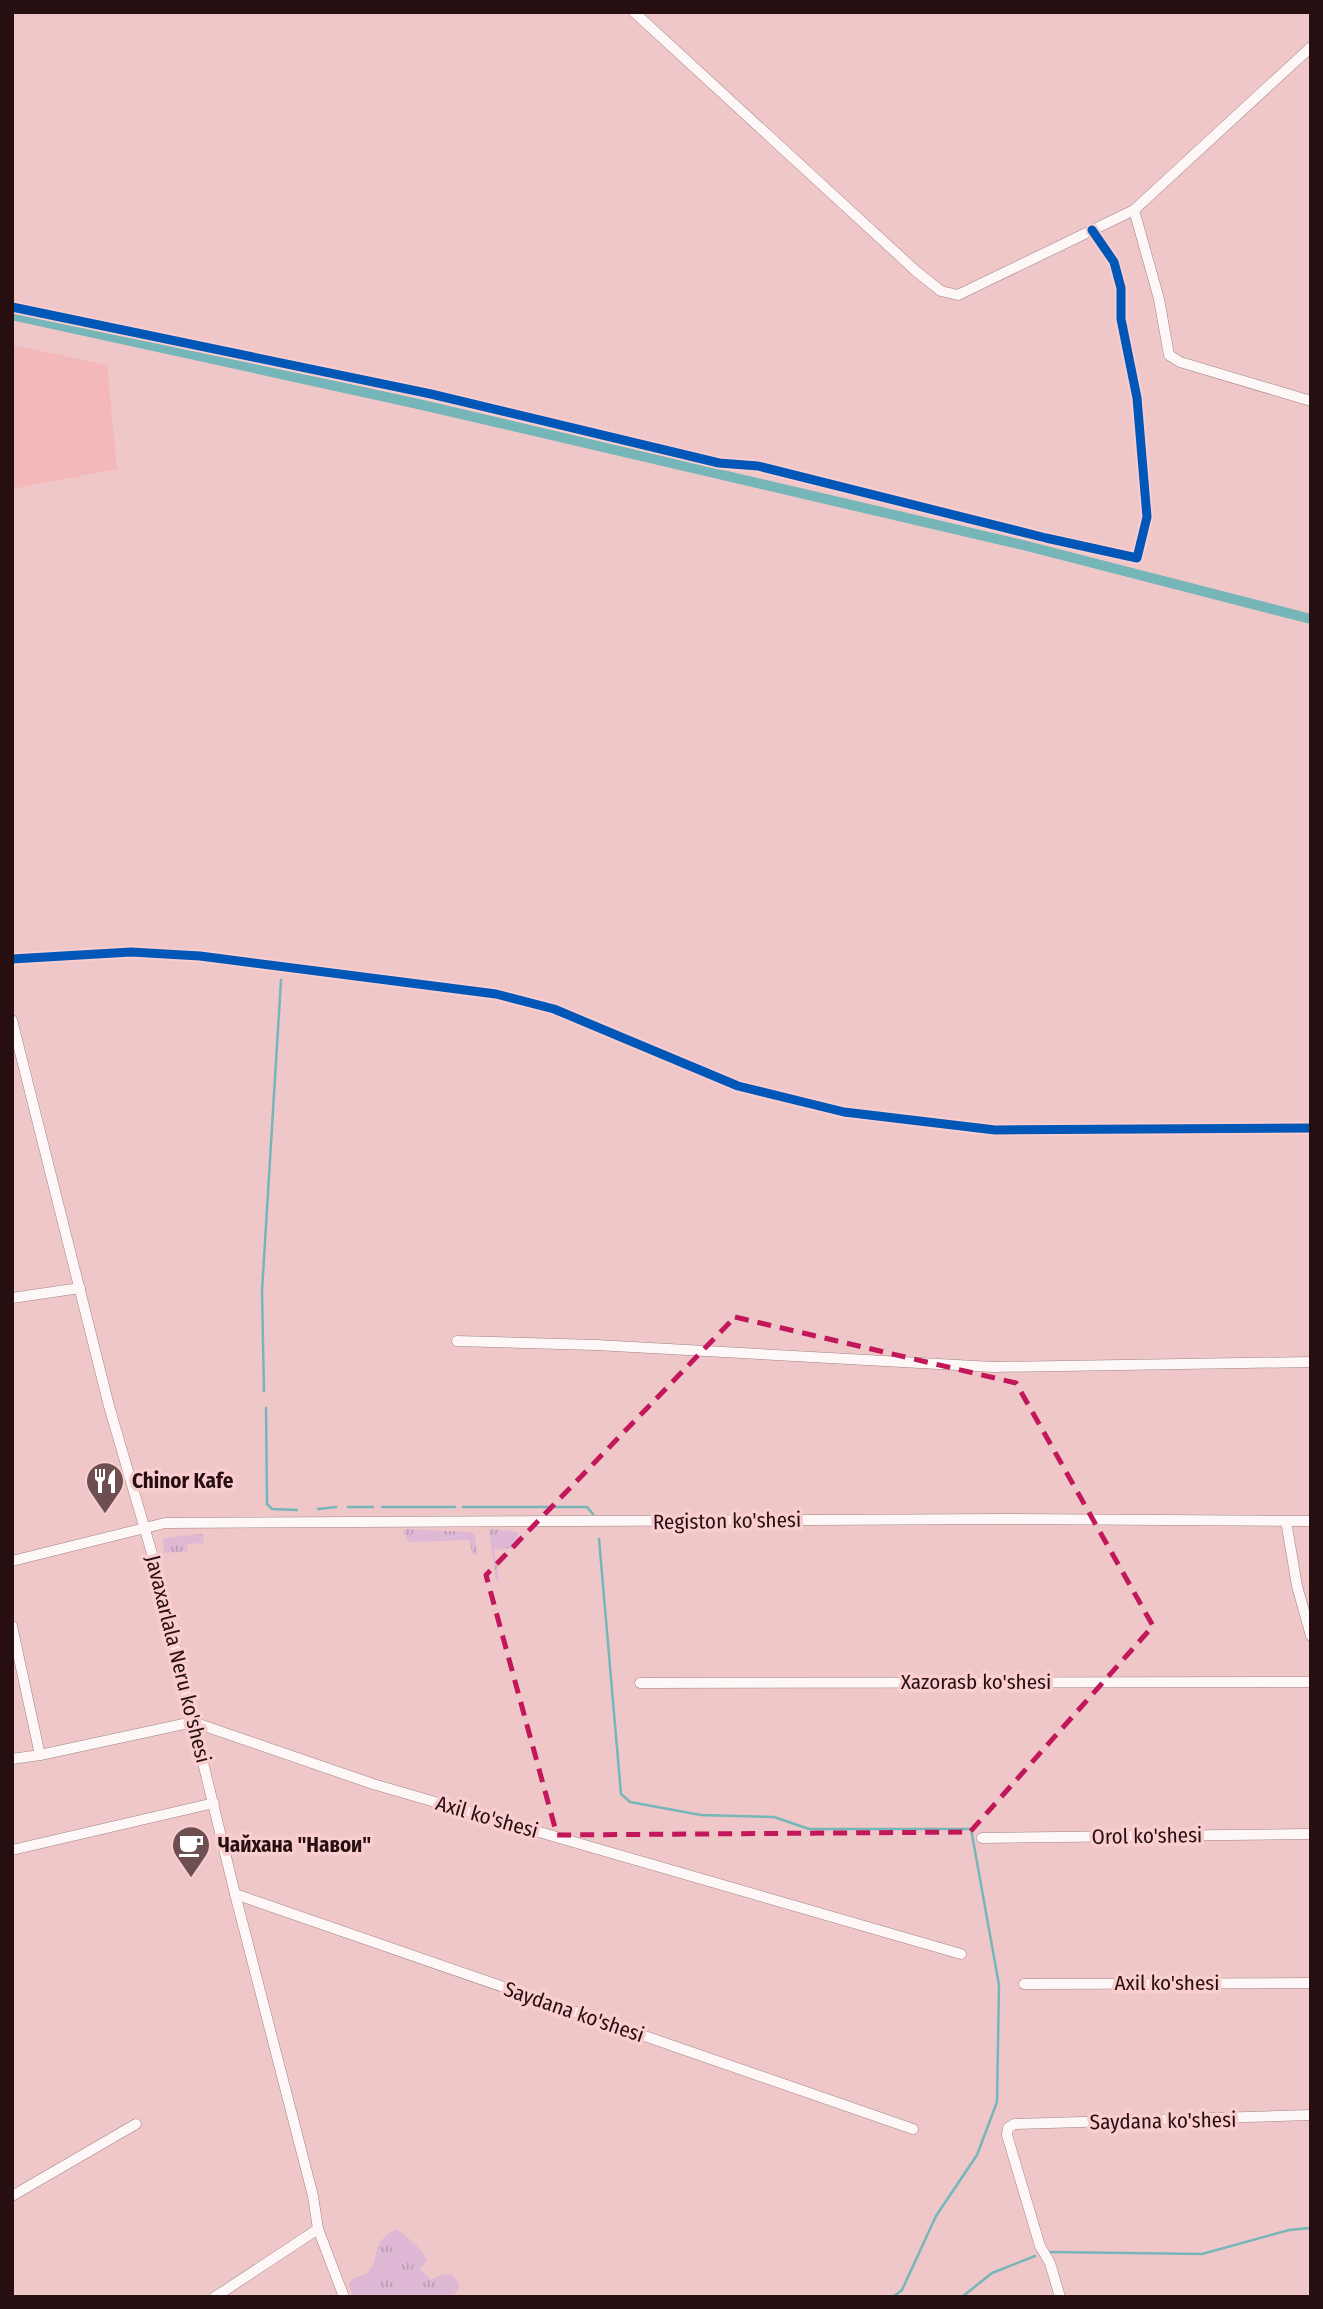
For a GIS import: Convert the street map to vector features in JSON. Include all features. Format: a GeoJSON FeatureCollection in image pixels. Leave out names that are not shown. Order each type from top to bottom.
{"type":"FeatureCollection","features":[{"type":"Feature","properties":{"kind":"street"},"geometry":{"type":"LineString","coordinates":[[634,12],[917,272],[942,291],[958,295],[1134,210],[1311,47]]}},
{"type":"Feature","properties":{"kind":"street"},"geometry":{"type":"LineString","coordinates":[[1134,210],[1159,299],[1169,355],[1180,362],[1311,401]]}},
{"type":"Feature","properties":{"kind":"street"},"geometry":{"type":"LineString","coordinates":[[12,307],[431,394],[719,463],[758,466],[1137,558],[1147,517],[1137,398],[1121,319],[1121,288],[1114,262],[1092,230]]}},
{"type":"Feature","properties":{"kind":"street"},"geometry":{"type":"LineString","coordinates":[[12,959],[131,952],[200,956],[496,994],[554,1009],[738,1086],[844,1112],[995,1130],[1311,1128]]}},
{"type":"Feature","properties":{"kind":"street","name":"Javaxarlala Neru ko'shesi"},"geometry":{"type":"LineString","coordinates":[[12,1020],[18,1070],[153,1557],[235,1894],[313,2196],[318,2229],[344,2297]]}},
{"type":"Feature","properties":{"kind":"street"},"geometry":{"type":"LineString","coordinates":[[12,1298],[80,1289]]}},
{"type":"Feature","properties":{"kind":"street"},"geometry":{"type":"LineString","coordinates":[[457,1341],[596,1345],[993,1367],[1311,1362]]}},
{"type":"Feature","properties":{"kind":"street","name":"Registon ko'shesi"},"geometry":{"type":"LineString","coordinates":[[12,1561],[164,1523],[986,1519],[1311,1521]]}},
{"type":"Feature","properties":{"kind":"street"},"geometry":{"type":"LineString","coordinates":[[1286,1521],[1297,1586],[1311,1636]]}},
{"type":"Feature","properties":{"kind":"street"},"geometry":{"type":"LineString","coordinates":[[12,1626],[40,1755]]}},
{"type":"Feature","properties":{"kind":"street","name":"Xazorasb ko'shesi"},"geometry":{"type":"LineString","coordinates":[[640,1683],[1311,1682]]}},
{"type":"Feature","properties":{"kind":"street"},"geometry":{"type":"LineString","coordinates":[[12,1759],[193,1722]]}},
{"type":"Feature","properties":{"kind":"street","name":"Axil ko'shesi"},"geometry":{"type":"LineString","coordinates":[[193,1722],[373,1784],[961,1954]]}},
{"type":"Feature","properties":{"kind":"street"},"geometry":{"type":"LineString","coordinates":[[12,1850],[214,1803]]}},
{"type":"Feature","properties":{"kind":"street","name":"Orol ko'shesi"},"geometry":{"type":"LineString","coordinates":[[982,1838],[1311,1834]]}},
{"type":"Feature","properties":{"kind":"street","name":"Saydana ko'shesi"},"geometry":{"type":"LineString","coordinates":[[235,1894],[913,2129]]}},
{"type":"Feature","properties":{"kind":"street","name":"Axil ko'shesi"},"geometry":{"type":"LineString","coordinates":[[1024,1984],[1311,1983]]}},
{"type":"Feature","properties":{"kind":"street","name":"Saydana ko'shesi"},"geometry":{"type":"LineString","coordinates":[[1060,2297],[1050,2263],[1040,2246],[1007,2135],[1008,2128],[1014,2124],[1311,2115]]}},
{"type":"Feature","properties":{"kind":"street"},"geometry":{"type":"LineString","coordinates":[[12,2196],[136,2124]]}},
{"type":"Feature","properties":{"kind":"street"},"geometry":{"type":"LineString","coordinates":[[215,2297],[318,2229]]}},
{"type":"Feature","properties":{"kind":"highlighted area"},"geometry":{"type":"Polygon","coordinates":[[[735,1317],[1016,1383],[1153,1626],[970,1832],[557,1835],[486,1575],[735,1317]]]}},
{"type":"Feature","properties":{"kind":"shaded area"},"geometry":{"type":"Polygon","coordinates":[[[12,345],[107,365],[117,469],[12,489],[12,345]]]}},
{"type":"Feature","properties":{"kind":"green space"},"geometry":{"type":"Polygon","coordinates":[[[405,1529],[471,1532],[475,1535],[477,1555],[473,1555],[469,1540],[408,1542],[405,1529]]]}},
{"type":"Feature","properties":{"kind":"green space"},"geometry":{"type":"Polygon","coordinates":[[[492,1529],[518,1532],[518,1547],[494,1550],[499,1579],[496,1580],[489,1531],[492,1529]]]}},
{"type":"Feature","properties":{"kind":"green space"},"geometry":{"type":"Polygon","coordinates":[[[203,1534],[204,1543],[187,1544],[188,1551],[164,1553],[163,1539],[203,1534]]]}},
{"type":"Feature","properties":{"kind":"green space"},"geometry":{"type":"Polygon","coordinates":[[[396,2229],[421,2251],[427,2261],[420,2269],[431,2280],[440,2275],[451,2274],[459,2283],[459,2289],[452,2297],[353,2297],[349,2286],[352,2279],[368,2272],[378,2246],[396,2229]]]}},
{"type":"Feature","properties":{"kind":"waterway"},"geometry":{"type":"LineString","coordinates":[[12,315],[418,404],[1023,545],[1311,619]]}},
{"type":"Feature","properties":{"kind":"waterway"},"geometry":{"type":"LineString","coordinates":[[264,1391],[262,1291],[281,980]]}},
{"type":"Feature","properties":{"kind":"waterway"},"geometry":{"type":"LineString","coordinates":[[266,1408],[267,1504],[272,1509],[297,1510]]}},
{"type":"Feature","properties":{"kind":"waterway"},"geometry":{"type":"LineString","coordinates":[[318,1509],[336,1507]]}},
{"type":"Feature","properties":{"kind":"waterway"},"geometry":{"type":"LineString","coordinates":[[348,1507],[373,1507]]}},
{"type":"Feature","properties":{"kind":"waterway"},"geometry":{"type":"LineString","coordinates":[[382,1507],[455,1507]]}},
{"type":"Feature","properties":{"kind":"waterway"},"geometry":{"type":"LineString","coordinates":[[463,1507],[587,1507],[593,1514]]}},
{"type":"Feature","properties":{"kind":"waterway"},"geometry":{"type":"LineString","coordinates":[[599,1539],[621,1794],[630,1802],[701,1815],[774,1817],[809,1829],[971,1829],[999,1985],[997,2102],[977,2155],[936,2216],[902,2290],[893,2297]]}},
{"type":"Feature","properties":{"kind":"waterway"},"geometry":{"type":"LineString","coordinates":[[1051,2252],[1202,2254],[1289,2230],[1311,2228]]}},
{"type":"Feature","properties":{"kind":"waterway"},"geometry":{"type":"LineString","coordinates":[[962,2297],[992,2273],[1035,2256]]}},
{"type":"Feature","properties":{"kind":"cycle path"},"geometry":{"type":"LineString","coordinates":[[12,307],[431,394],[719,463],[758,466],[1137,558],[1147,517],[1137,398],[1121,319],[1121,288],[1114,262],[1092,230]]}},
{"type":"Feature","properties":{"kind":"cycle path"},"geometry":{"type":"LineString","coordinates":[[12,959],[131,952],[200,956],[496,994],[554,1009],[738,1086],[844,1112],[995,1130],[1311,1128]]}},
{"type":"Feature","properties":{"kind":"place","name":"Chinor Kafe"},"geometry":{"type":"Point","coordinates":[105,1515]}},
{"type":"Feature","properties":{"kind":"place","name":"Чайхана \"Навои\""},"geometry":{"type":"Point","coordinates":[191,1879]}}]}
